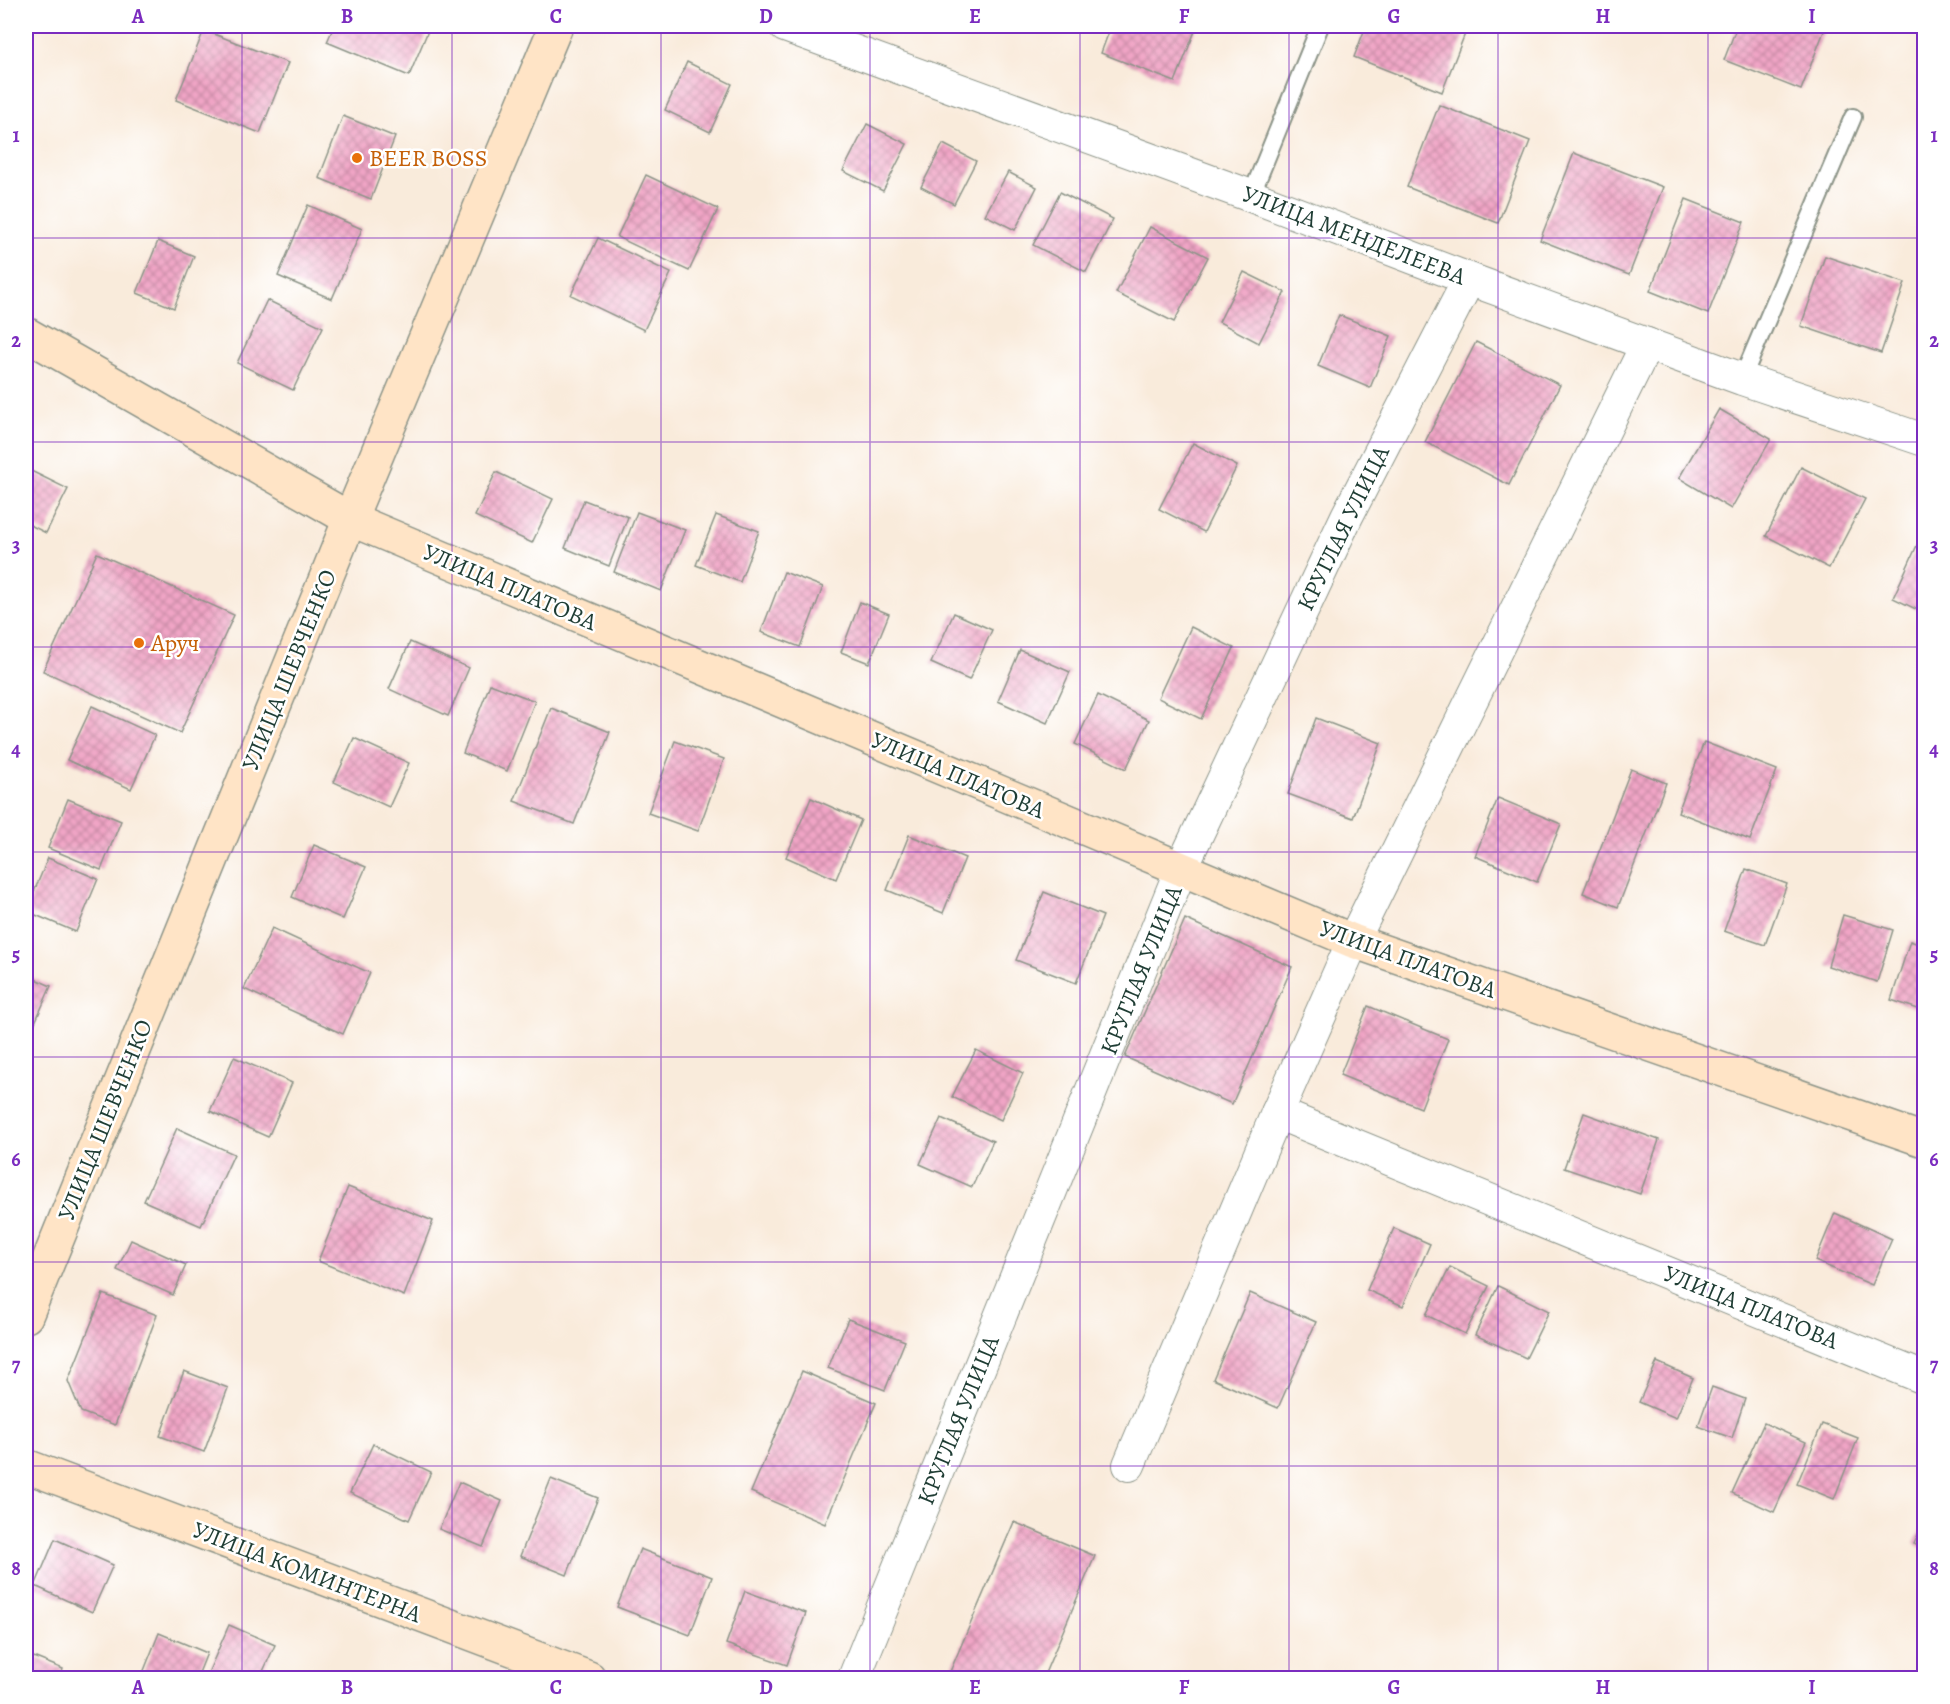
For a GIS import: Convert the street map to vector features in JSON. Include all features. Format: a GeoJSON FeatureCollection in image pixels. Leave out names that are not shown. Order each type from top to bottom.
{"type":"FeatureCollection","features":[{"type":"Feature","properties":{"kind":"street","name":"УЛИЦА ШЕВЧЕНКО"},"geometry":{"type":"LineString","coordinates":[[26,1316],[350,519],[556,26]]}},
{"type":"Feature","properties":{"kind":"street","name":"УЛИЦА МЕНДЕЛЕЕВА"},"geometry":{"type":"LineString","coordinates":[[784,26],[1251,196],[1468,279],[1742,379],[1924,440]]}},
{"type":"Feature","properties":{"kind":"street","name":"КРУГЛАЯ УЛИЦА"},"geometry":{"type":"LineString","coordinates":[[854,1678],[1181,869],[1347,516],[1468,279]]}},
{"type":"Feature","properties":{"kind":"street","name":"УЛИЦА ПЛАТОВА"},"geometry":{"type":"LineString","coordinates":[[26,334],[350,519],[1353,941],[1924,1140]]}},
{"type":"Feature","properties":{"kind":"street"},"geometry":{"type":"LineString","coordinates":[[1129,1465],[1353,941],[1647,344]]}},
{"type":"Feature","properties":{"kind":"street","name":"УЛИЦА ПЛАТОВА"},"geometry":{"type":"LineString","coordinates":[[1278,1113],[1924,1378]]}},
{"type":"Feature","properties":{"kind":"street","name":"УЛИЦА КОМИНТЕРНА"},"geometry":{"type":"LineString","coordinates":[[26,1466],[589,1678]]}},
{"type":"Feature","properties":{"kind":"lane"},"geometry":{"type":"LineString","coordinates":[[1251,196],[1320,26]]}},
{"type":"Feature","properties":{"kind":"lane"},"geometry":{"type":"LineString","coordinates":[[1742,379],[1853,117]]}},
{"type":"Feature","properties":{"kind":"building"},"geometry":{"type":"Polygon","coordinates":[[[334,26],[430,26],[409,76],[327,42],[334,26]]]}},
{"type":"Feature","properties":{"kind":"building"},"geometry":{"type":"Polygon","coordinates":[[[1111,26],[1197,26],[1175,82],[1101,53],[1111,26]]]}},
{"type":"Feature","properties":{"kind":"building"},"geometry":{"type":"Polygon","coordinates":[[[1366,26],[1468,26],[1442,92],[1354,57],[1366,26]]]}},
{"type":"Feature","properties":{"kind":"building"},"geometry":{"type":"Polygon","coordinates":[[[1737,26],[1826,26],[1801,90],[1724,60],[1737,26]]]}},
{"type":"Feature","properties":{"kind":"building"},"geometry":{"type":"Polygon","coordinates":[[[204,30],[288,63],[260,133],[176,100],[204,30]]]}},
{"type":"Feature","properties":{"kind":"building"},"geometry":{"type":"Polygon","coordinates":[[[687,62],[732,84],[710,132],[665,110],[687,62]]]}},
{"type":"Feature","properties":{"kind":"building"},"geometry":{"type":"Polygon","coordinates":[[[1439,105],[1530,141],[1498,223],[1407,187],[1439,105]]]}},
{"type":"Feature","properties":{"kind":"building","name":"BEER BOSS"},"geometry":{"type":"Polygon","coordinates":[[[343,116],[395,137],[371,199],[319,178],[343,116]]]}},
{"type":"Feature","properties":{"kind":"building"},"geometry":{"type":"Polygon","coordinates":[[[867,124],[907,144],[883,191],[843,171],[867,124]]]}},
{"type":"Feature","properties":{"kind":"building"},"geometry":{"type":"Polygon","coordinates":[[[943,144],[976,161],[954,204],[921,187],[943,144]]]}},
{"type":"Feature","properties":{"kind":"building"},"geometry":{"type":"Polygon","coordinates":[[[1574,153],[1663,187],[1629,275],[1540,240],[1574,153]]]}},
{"type":"Feature","properties":{"kind":"building"},"geometry":{"type":"Polygon","coordinates":[[[1008,172],[1037,187],[1015,230],[985,215],[1008,172]]]}},
{"type":"Feature","properties":{"kind":"building"},"geometry":{"type":"Polygon","coordinates":[[[646,175],[718,209],[689,271],[617,237],[646,175]]]}},
{"type":"Feature","properties":{"kind":"building"},"geometry":{"type":"Polygon","coordinates":[[[1060,192],[1113,219],[1086,272],[1033,245],[1060,192]]]}},
{"type":"Feature","properties":{"kind":"building"},"geometry":{"type":"Polygon","coordinates":[[[1686,199],[1744,222],[1708,314],[1650,291],[1686,199]]]}},
{"type":"Feature","properties":{"kind":"building"},"geometry":{"type":"Polygon","coordinates":[[[308,205],[362,229],[332,299],[278,276],[308,205]]]}},
{"type":"Feature","properties":{"kind":"building"},"geometry":{"type":"Polygon","coordinates":[[[1150,227],[1208,257],[1174,322],[1116,293],[1150,227]]]}},
{"type":"Feature","properties":{"kind":"building"},"geometry":{"type":"Polygon","coordinates":[[[598,238],[671,273],[644,330],[571,295],[598,238]]]}},
{"type":"Feature","properties":{"kind":"building"},"geometry":{"type":"Polygon","coordinates":[[[158,241],[194,256],[174,308],[137,293],[158,241]]]}},
{"type":"Feature","properties":{"kind":"building"},"geometry":{"type":"Polygon","coordinates":[[[1825,256],[1905,283],[1881,353],[1801,326],[1825,256]]]}},
{"type":"Feature","properties":{"kind":"building"},"geometry":{"type":"Polygon","coordinates":[[[1244,272],[1285,292],[1259,343],[1219,322],[1244,272]]]}},
{"type":"Feature","properties":{"kind":"building"},"geometry":{"type":"Polygon","coordinates":[[[267,300],[323,327],[293,390],[237,363],[267,300]]]}},
{"type":"Feature","properties":{"kind":"building"},"geometry":{"type":"Polygon","coordinates":[[[1339,315],[1391,336],[1370,388],[1318,366],[1339,315]]]}},
{"type":"Feature","properties":{"kind":"building"},"geometry":{"type":"Polygon","coordinates":[[[1476,342],[1560,385],[1509,485],[1425,442],[1476,342]]]}},
{"type":"Feature","properties":{"kind":"building"},"geometry":{"type":"Polygon","coordinates":[[[1719,409],[1771,439],[1731,509],[1679,478],[1719,409]]]}},
{"type":"Feature","properties":{"kind":"building"},"geometry":{"type":"Polygon","coordinates":[[[1193,443],[1237,466],[1204,532],[1159,509],[1193,443]]]}},
{"type":"Feature","properties":{"kind":"building"},"geometry":{"type":"Polygon","coordinates":[[[1801,467],[1865,499],[1829,568],[1766,536],[1801,467]]]}},
{"type":"Feature","properties":{"kind":"building"},"geometry":{"type":"Polygon","coordinates":[[[27,469],[68,489],[46,533],[26,523],[27,469]]]}},
{"type":"Feature","properties":{"kind":"building"},"geometry":{"type":"Polygon","coordinates":[[[496,472],[553,499],[532,543],[475,516],[496,472]]]}},
{"type":"Feature","properties":{"kind":"building"},"geometry":{"type":"Polygon","coordinates":[[[584,500],[628,517],[609,566],[565,548],[584,500]]]}},
{"type":"Feature","properties":{"kind":"building"},"geometry":{"type":"Polygon","coordinates":[[[637,512],[685,530],[661,591],[614,572],[637,512]]]}},
{"type":"Feature","properties":{"kind":"building"},"geometry":{"type":"Polygon","coordinates":[[[716,515],[759,531],[740,582],[696,565],[716,515]]]}},
{"type":"Feature","properties":{"kind":"building"},"geometry":{"type":"Polygon","coordinates":[[[1924,530],[1924,613],[1893,598],[1924,530]]]}},
{"type":"Feature","properties":{"kind":"building","name":"Аруч"},"geometry":{"type":"Polygon","coordinates":[[[97,553],[234,615],[180,733],[43,671],[97,553]]]}},
{"type":"Feature","properties":{"kind":"building"},"geometry":{"type":"Polygon","coordinates":[[[784,572],[823,587],[800,647],[761,632],[784,572]]]}},
{"type":"Feature","properties":{"kind":"building"},"geometry":{"type":"Polygon","coordinates":[[[860,602],[889,614],[869,663],[841,652],[860,602]]]}},
{"type":"Feature","properties":{"kind":"building"},"geometry":{"type":"Polygon","coordinates":[[[954,613],[992,630],[969,680],[931,663],[954,613]]]}},
{"type":"Feature","properties":{"kind":"building"},"geometry":{"type":"Polygon","coordinates":[[[1191,627],[1234,648],[1201,719],[1158,698],[1191,627]]]}},
{"type":"Feature","properties":{"kind":"building"},"geometry":{"type":"Polygon","coordinates":[[[410,642],[469,668],[448,716],[389,689],[410,642]]]}},
{"type":"Feature","properties":{"kind":"building"},"geometry":{"type":"Polygon","coordinates":[[[1020,650],[1070,672],[1047,723],[998,701],[1020,650]]]}},
{"type":"Feature","properties":{"kind":"building"},"geometry":{"type":"Polygon","coordinates":[[[490,684],[535,701],[507,771],[463,753],[490,684]]]}},
{"type":"Feature","properties":{"kind":"building"},"geometry":{"type":"Polygon","coordinates":[[[1098,695],[1149,720],[1126,769],[1075,744],[1098,695]]]}},
{"type":"Feature","properties":{"kind":"building"},"geometry":{"type":"Polygon","coordinates":[[[92,706],[155,735],[131,789],[67,760],[92,706]]]}},
{"type":"Feature","properties":{"kind":"building"},"geometry":{"type":"Polygon","coordinates":[[[551,708],[610,732],[574,824],[514,801],[551,708]]]}},
{"type":"Feature","properties":{"kind":"building"},"geometry":{"type":"Polygon","coordinates":[[[1316,718],[1381,743],[1353,818],[1288,794],[1316,718]]]}},
{"type":"Feature","properties":{"kind":"building"},"geometry":{"type":"Polygon","coordinates":[[[354,738],[409,763],[389,807],[334,782],[354,738]]]}},
{"type":"Feature","properties":{"kind":"building"},"geometry":{"type":"Polygon","coordinates":[[[675,741],[724,759],[698,831],[648,813],[675,741]]]}},
{"type":"Feature","properties":{"kind":"building"},"geometry":{"type":"Polygon","coordinates":[[[1704,742],[1777,770],[1750,840],[1678,812],[1704,742]]]}},
{"type":"Feature","properties":{"kind":"building"},"geometry":{"type":"Polygon","coordinates":[[[1631,769],[1666,783],[1618,907],[1583,893],[1631,769]]]}},
{"type":"Feature","properties":{"kind":"building"},"geometry":{"type":"Polygon","coordinates":[[[811,798],[861,820],[836,879],[786,857],[811,798]]]}},
{"type":"Feature","properties":{"kind":"building"},"geometry":{"type":"Polygon","coordinates":[[[1498,798],[1561,824],[1537,882],[1475,856],[1498,798]]]}},
{"type":"Feature","properties":{"kind":"building"},"geometry":{"type":"Polygon","coordinates":[[[68,799],[121,821],[101,870],[48,848],[68,799]]]}},
{"type":"Feature","properties":{"kind":"building"},"geometry":{"type":"Polygon","coordinates":[[[909,835],[965,858],[943,913],[887,890],[909,835]]]}},
{"type":"Feature","properties":{"kind":"building"},"geometry":{"type":"Polygon","coordinates":[[[314,845],[366,867],[343,919],[292,897],[314,845]]]}},
{"type":"Feature","properties":{"kind":"building"},"geometry":{"type":"Polygon","coordinates":[[[48,858],[98,879],[76,932],[26,911],[48,858]]]}},
{"type":"Feature","properties":{"kind":"building"},"geometry":{"type":"Polygon","coordinates":[[[1746,869],[1787,884],[1765,945],[1724,931],[1746,869]]]}},
{"type":"Feature","properties":{"kind":"building"},"geometry":{"type":"Polygon","coordinates":[[[1044,892],[1103,916],[1076,983],[1016,960],[1044,892]]]}},
{"type":"Feature","properties":{"kind":"building"},"geometry":{"type":"Polygon","coordinates":[[[1843,915],[1893,930],[1877,982],[1828,966],[1843,915]]]}},
{"type":"Feature","properties":{"kind":"building"},"geometry":{"type":"Polygon","coordinates":[[[1185,919],[1292,967],[1232,1104],[1125,1057],[1185,919]]]}},
{"type":"Feature","properties":{"kind":"building"},"geometry":{"type":"Polygon","coordinates":[[[272,928],[370,973],[343,1034],[244,989],[272,928]]]}},
{"type":"Feature","properties":{"kind":"building"},"geometry":{"type":"Polygon","coordinates":[[[1910,941],[1924,946],[1924,1011],[1891,1000],[1910,941]]]}},
{"type":"Feature","properties":{"kind":"building"},"geometry":{"type":"Polygon","coordinates":[[[26,975],[51,986],[30,1034],[26,1032],[26,975]]]}},
{"type":"Feature","properties":{"kind":"building"},"geometry":{"type":"Polygon","coordinates":[[[1368,1006],[1448,1039],[1421,1108],[1340,1075],[1368,1006]]]}},
{"type":"Feature","properties":{"kind":"building"},"geometry":{"type":"Polygon","coordinates":[[[976,1050],[1023,1073],[1001,1120],[952,1097],[976,1050]]]}},
{"type":"Feature","properties":{"kind":"building"},"geometry":{"type":"Polygon","coordinates":[[[234,1057],[292,1083],[268,1137],[210,1111],[234,1057]]]}},
{"type":"Feature","properties":{"kind":"building"},"geometry":{"type":"Polygon","coordinates":[[[1584,1113],[1659,1140],[1640,1194],[1564,1168],[1584,1113]]]}},
{"type":"Feature","properties":{"kind":"building"},"geometry":{"type":"Polygon","coordinates":[[[941,1118],[993,1141],[972,1187],[920,1164],[941,1118]]]}},
{"type":"Feature","properties":{"kind":"building"},"geometry":{"type":"Polygon","coordinates":[[[177,1128],[234,1154],[201,1226],[144,1201],[177,1128]]]}},
{"type":"Feature","properties":{"kind":"building"},"geometry":{"type":"Polygon","coordinates":[[[348,1187],[433,1221],[404,1296],[318,1261],[348,1187]]]}},
{"type":"Feature","properties":{"kind":"building"},"geometry":{"type":"Polygon","coordinates":[[[1835,1213],[1892,1239],[1872,1285],[1815,1261],[1835,1213]]]}},
{"type":"Feature","properties":{"kind":"building"},"geometry":{"type":"Polygon","coordinates":[[[1394,1228],[1430,1244],[1403,1306],[1367,1290],[1394,1228]]]}},
{"type":"Feature","properties":{"kind":"building"},"geometry":{"type":"Polygon","coordinates":[[[131,1240],[186,1265],[173,1295],[117,1270],[131,1240]]]}},
{"type":"Feature","properties":{"kind":"building"},"geometry":{"type":"Polygon","coordinates":[[[1450,1267],[1489,1286],[1465,1334],[1426,1315],[1450,1267]]]}},
{"type":"Feature","properties":{"kind":"building"},"geometry":{"type":"Polygon","coordinates":[[[1498,1286],[1549,1311],[1526,1358],[1475,1335],[1498,1286]]]}},
{"type":"Feature","properties":{"kind":"building"},"geometry":{"type":"Polygon","coordinates":[[[1250,1293],[1316,1322],[1278,1408],[1213,1379],[1250,1293]]]}},
{"type":"Feature","properties":{"kind":"building"},"geometry":{"type":"Polygon","coordinates":[[[103,1294],[157,1315],[115,1425],[81,1412],[68,1381],[103,1294]]]}},
{"type":"Feature","properties":{"kind":"building"},"geometry":{"type":"Polygon","coordinates":[[[848,1319],[905,1341],[885,1390],[828,1368],[848,1319]]]}},
{"type":"Feature","properties":{"kind":"building"},"geometry":{"type":"Polygon","coordinates":[[[1657,1362],[1693,1378],[1676,1418],[1639,1402],[1657,1362]]]}},
{"type":"Feature","properties":{"kind":"building"},"geometry":{"type":"Polygon","coordinates":[[[184,1371],[228,1388],[204,1452],[160,1436],[184,1371]]]}},
{"type":"Feature","properties":{"kind":"building"},"geometry":{"type":"Polygon","coordinates":[[[802,1371],[876,1403],[825,1524],[751,1492],[802,1371]]]}},
{"type":"Feature","properties":{"kind":"building"},"geometry":{"type":"Polygon","coordinates":[[[1712,1387],[1745,1399],[1732,1438],[1698,1426],[1712,1387]]]}},
{"type":"Feature","properties":{"kind":"building"},"geometry":{"type":"Polygon","coordinates":[[[1764,1423],[1806,1442],[1774,1512],[1732,1493],[1764,1423]]]}},
{"type":"Feature","properties":{"kind":"building"},"geometry":{"type":"Polygon","coordinates":[[[1822,1424],[1858,1438],[1834,1499],[1797,1484],[1822,1424]]]}},
{"type":"Feature","properties":{"kind":"building"},"geometry":{"type":"Polygon","coordinates":[[[373,1444],[431,1472],[409,1520],[350,1493],[373,1444]]]}},
{"type":"Feature","properties":{"kind":"building"},"geometry":{"type":"Polygon","coordinates":[[[551,1479],[598,1498],[567,1575],[520,1556],[551,1479]]]}},
{"type":"Feature","properties":{"kind":"building"},"geometry":{"type":"Polygon","coordinates":[[[459,1482],[502,1501],[483,1547],[439,1529],[459,1482]]]}},
{"type":"Feature","properties":{"kind":"building"},"geometry":{"type":"Polygon","coordinates":[[[1014,1522],[1095,1556],[1043,1678],[959,1678],[949,1674],[1014,1522]]]}},
{"type":"Feature","properties":{"kind":"building"},"geometry":{"type":"Polygon","coordinates":[[[1924,1522],[1924,1549],[1914,1544],[1924,1522]]]}},
{"type":"Feature","properties":{"kind":"building"},"geometry":{"type":"Polygon","coordinates":[[[55,1539],[113,1565],[92,1612],[35,1586],[55,1539]]]}},
{"type":"Feature","properties":{"kind":"building"},"geometry":{"type":"Polygon","coordinates":[[[640,1549],[712,1577],[690,1635],[617,1607],[640,1549]]]}},
{"type":"Feature","properties":{"kind":"building"},"geometry":{"type":"Polygon","coordinates":[[[745,1591],[806,1613],[787,1665],[726,1644],[745,1591]]]}},
{"type":"Feature","properties":{"kind":"building"},"geometry":{"type":"Polygon","coordinates":[[[229,1625],[275,1645],[260,1678],[220,1678],[208,1673],[229,1625]]]}},
{"type":"Feature","properties":{"kind":"building"},"geometry":{"type":"Polygon","coordinates":[[[159,1633],[207,1653],[197,1678],[141,1678],[159,1633]]]}},
{"type":"Feature","properties":{"kind":"building"},"geometry":{"type":"Polygon","coordinates":[[[26,1654],[63,1669],[60,1678],[26,1678],[26,1654]]]}},
{"type":"Feature","properties":{"kind":"building"},"geometry":{"type":"Polygon","coordinates":[[[327,1672],[343,1678],[324,1678],[327,1672]]]}},
{"type":"Feature","properties":{"kind":"place","name":"BEER BOSS"},"geometry":{"type":"Point","coordinates":[357,158]}},
{"type":"Feature","properties":{"kind":"place","name":"Аруч"},"geometry":{"type":"Point","coordinates":[139,643]}}]}
